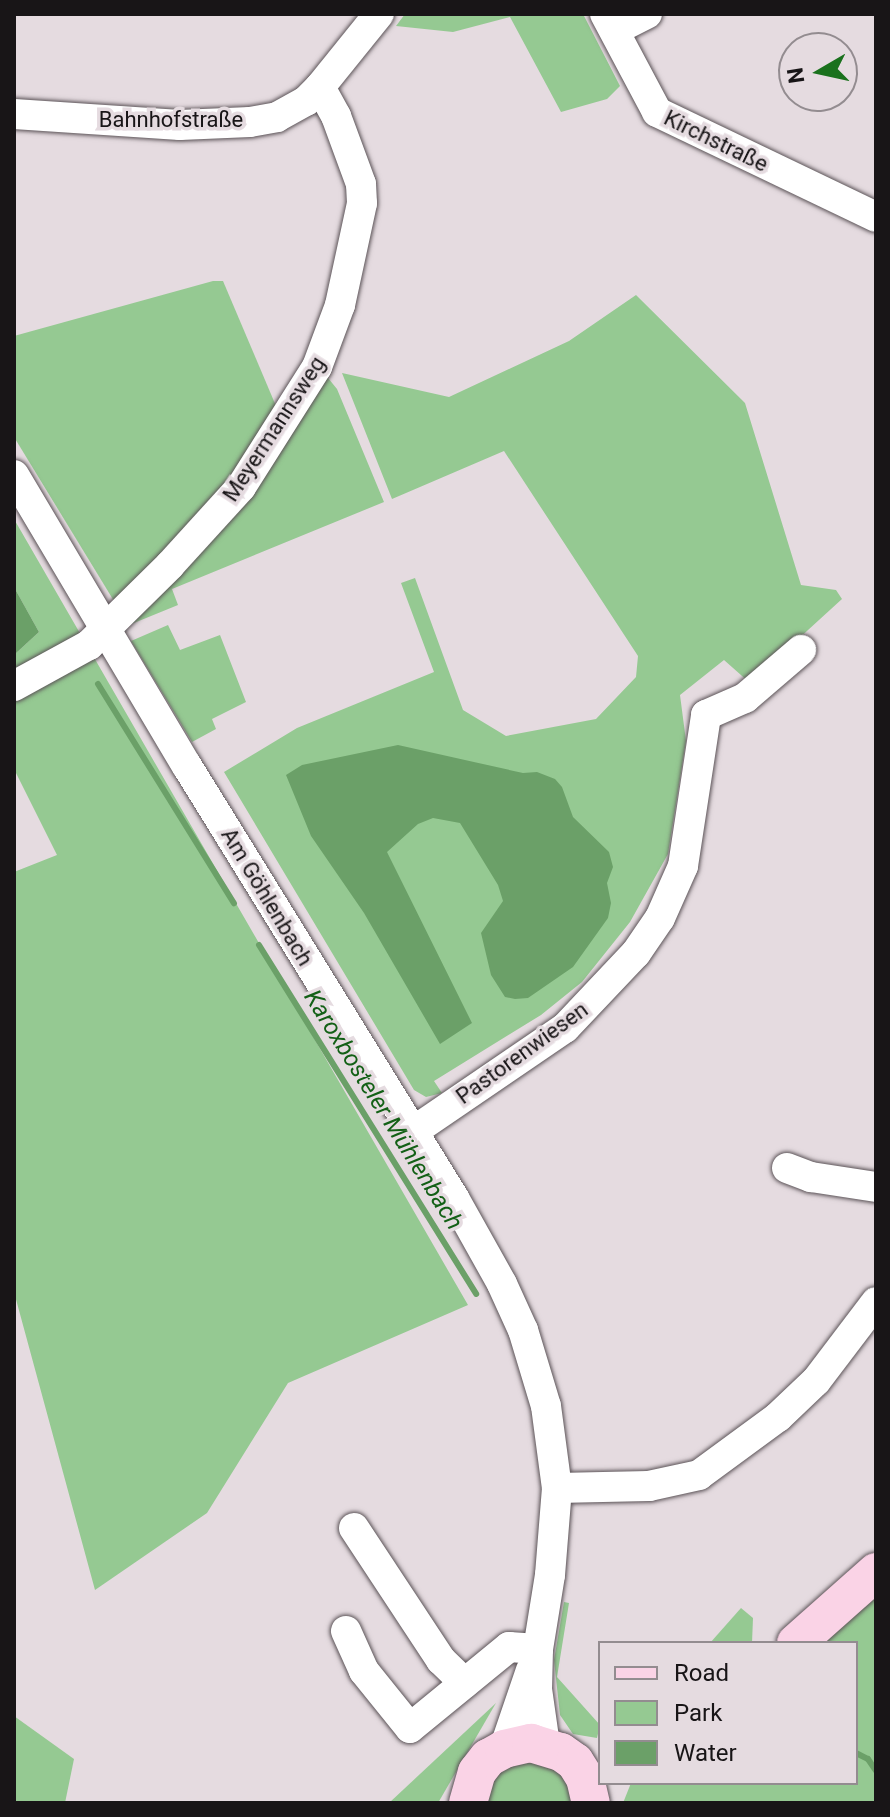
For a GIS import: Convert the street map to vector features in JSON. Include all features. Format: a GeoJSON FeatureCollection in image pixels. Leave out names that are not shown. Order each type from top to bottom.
{"type":"FeatureCollection","features":[{"type":"Feature","properties":{"kind":"main road"},"geometry":{"type":"LineString","coordinates":[[798,1641],[876,1572]]}},
{"type":"Feature","properties":{"kind":"main road"},"geometry":{"type":"LineString","coordinates":[[468,1803],[477,1772],[504,1749],[517,1744],[585,1774]]}},
{"type":"Feature","properties":{"kind":"street","name":"Bahnhofstraße"},"geometry":{"type":"LineString","coordinates":[[14,114],[180,125],[250,122],[291,110],[320,87],[379,14]]}},
{"type":"Feature","properties":{"kind":"street"},"geometry":{"type":"LineString","coordinates":[[610,22],[647,14]]}},
{"type":"Feature","properties":{"kind":"street","name":"Kirchstraße"},"geometry":{"type":"LineString","coordinates":[[610,22],[657,112],[876,217]]}},
{"type":"Feature","properties":{"kind":"street","name":"Meyermannsweg"},"geometry":{"type":"LineString","coordinates":[[14,686],[89,645],[241,487],[305,388],[327,346],[360,221],[362,194],[336,116],[320,87]]}},
{"type":"Feature","properties":{"kind":"street","name":"Am Göhlenbach"},"geometry":{"type":"LineString","coordinates":[[14,475],[187,766],[462,1211],[523,1330],[546,1406],[557,1488],[550,1575],[538,1649],[538,1704],[585,1774]]}},
{"type":"Feature","properties":{"kind":"street","name":"Pastorenwiesen"},"geometry":{"type":"LineString","coordinates":[[411,1133],[565,1028],[636,953],[660,918],[683,866],[706,715],[745,698],[801,650]]}},
{"type":"Feature","properties":{"kind":"street"},"geometry":{"type":"LineString","coordinates":[[787,1168],[811,1177],[876,1187]]}},
{"type":"Feature","properties":{"kind":"street"},"geometry":{"type":"LineString","coordinates":[[557,1488],[649,1486],[699,1475],[758,1433],[816,1381],[876,1302]]}},
{"type":"Feature","properties":{"kind":"street"},"geometry":{"type":"LineString","coordinates":[[354,1528],[441,1660],[465,1683]]}},
{"type":"Feature","properties":{"kind":"street"},"geometry":{"type":"LineString","coordinates":[[346,1631],[364,1671],[410,1728],[509,1647],[538,1649]]}},
{"type":"Feature","properties":{"kind":"street","name":"Am Göhlenbach"},"geometry":{"type":"LineString","coordinates":[[504,1749],[538,1649]]}},
{"type":"Feature","properties":{"kind":"green space"},"geometry":{"type":"Polygon","coordinates":[[[405,14],[583,14],[620,86],[607,99],[561,112],[510,17],[453,32],[396,26],[405,14]]]}},
{"type":"Feature","properties":{"kind":"green space"},"geometry":{"type":"Polygon","coordinates":[[[213,281],[223,281],[276,406],[236,481],[117,606],[14,437],[14,336],[213,281]]]}},
{"type":"Feature","properties":{"kind":"green space"},"geometry":{"type":"Polygon","coordinates":[[[636,295],[745,403],[801,585],[836,590],[842,599],[750,683],[724,660],[680,695],[686,741],[668,854],[630,922],[582,982],[541,1015],[434,1081],[442,1093],[426,1097],[414,1090],[224,772],[297,728],[434,672],[401,583],[415,578],[463,710],[506,736],[596,719],[636,677],[638,656],[504,451],[392,499],[342,373],[449,397],[569,341],[636,295]]]}},
{"type":"Feature","properties":{"kind":"green space"},"geometry":{"type":"Polygon","coordinates":[[[324,373],[337,389],[384,502],[172,589],[178,605],[129,625],[324,373]]]}},
{"type":"Feature","properties":{"kind":"green space"},"geometry":{"type":"Polygon","coordinates":[[[14,519],[468,1305],[288,1383],[207,1513],[95,1590],[14,1292],[14,872],[57,855],[14,769],[14,655],[39,632],[14,587],[14,519]]]}},
{"type":"Feature","properties":{"kind":"green space"},"geometry":{"type":"Polygon","coordinates":[[[168,625],[180,650],[220,635],[246,702],[212,719],[216,729],[192,742],[131,641],[168,625]]]}},
{"type":"Feature","properties":{"kind":"green space"},"geometry":{"type":"Polygon","coordinates":[[[876,1585],[876,1803],[623,1803],[630,1785],[858,1785],[858,1641],[814,1641],[876,1585]]]}},
{"type":"Feature","properties":{"kind":"green space"},"geometry":{"type":"Polygon","coordinates":[[[564,1602],[569,1603],[557,1677],[598,1723],[597,1738],[573,1734],[560,1715],[554,1660],[564,1602]]]}},
{"type":"Feature","properties":{"kind":"green space"},"geometry":{"type":"Polygon","coordinates":[[[741,1608],[753,1618],[752,1641],[712,1641],[741,1608]]]}},
{"type":"Feature","properties":{"kind":"green space"},"geometry":{"type":"Polygon","coordinates":[[[496,1703],[438,1803],[389,1803],[496,1703]]]}},
{"type":"Feature","properties":{"kind":"green space"},"geometry":{"type":"Polygon","coordinates":[[[14,1716],[74,1759],[65,1803],[14,1803],[14,1716]]]}},
{"type":"Feature","properties":{"kind":"green space"},"geometry":{"type":"Polygon","coordinates":[[[540,1761],[565,1777],[575,1803],[485,1803],[495,1775],[514,1762],[540,1761]]]}},
{"type":"Feature","properties":{"kind":"water"},"geometry":{"type":"Polygon","coordinates":[[[14,587],[39,632],[14,655],[14,587]]]}},
{"type":"Feature","properties":{"kind":"water"},"geometry":{"type":"Polygon","coordinates":[[[398,745],[523,773],[537,772],[555,779],[562,787],[573,817],[609,852],[613,867],[607,883],[611,903],[608,918],[573,967],[528,998],[515,999],[505,997],[491,975],[481,933],[503,901],[498,885],[460,823],[433,818],[418,824],[387,852],[472,1023],[440,1044],[364,913],[311,836],[286,775],[302,765],[398,745]]]}},
{"type":"Feature","properties":{"kind":"waterway","name":"Karoxbosteler Mühlenbach"},"geometry":{"type":"LineString","coordinates":[[98,684],[234,903]]}},
{"type":"Feature","properties":{"kind":"waterway","name":"Karoxbosteler Mühlenbach"},"geometry":{"type":"LineString","coordinates":[[259,945],[476,1294]]}},
{"type":"Feature","properties":{"kind":"waterway","name":"Karoxbosteler Mühlenbach"},"geometry":{"type":"LineString","coordinates":[[858,1754],[868,1759],[876,1771]]}}]}
